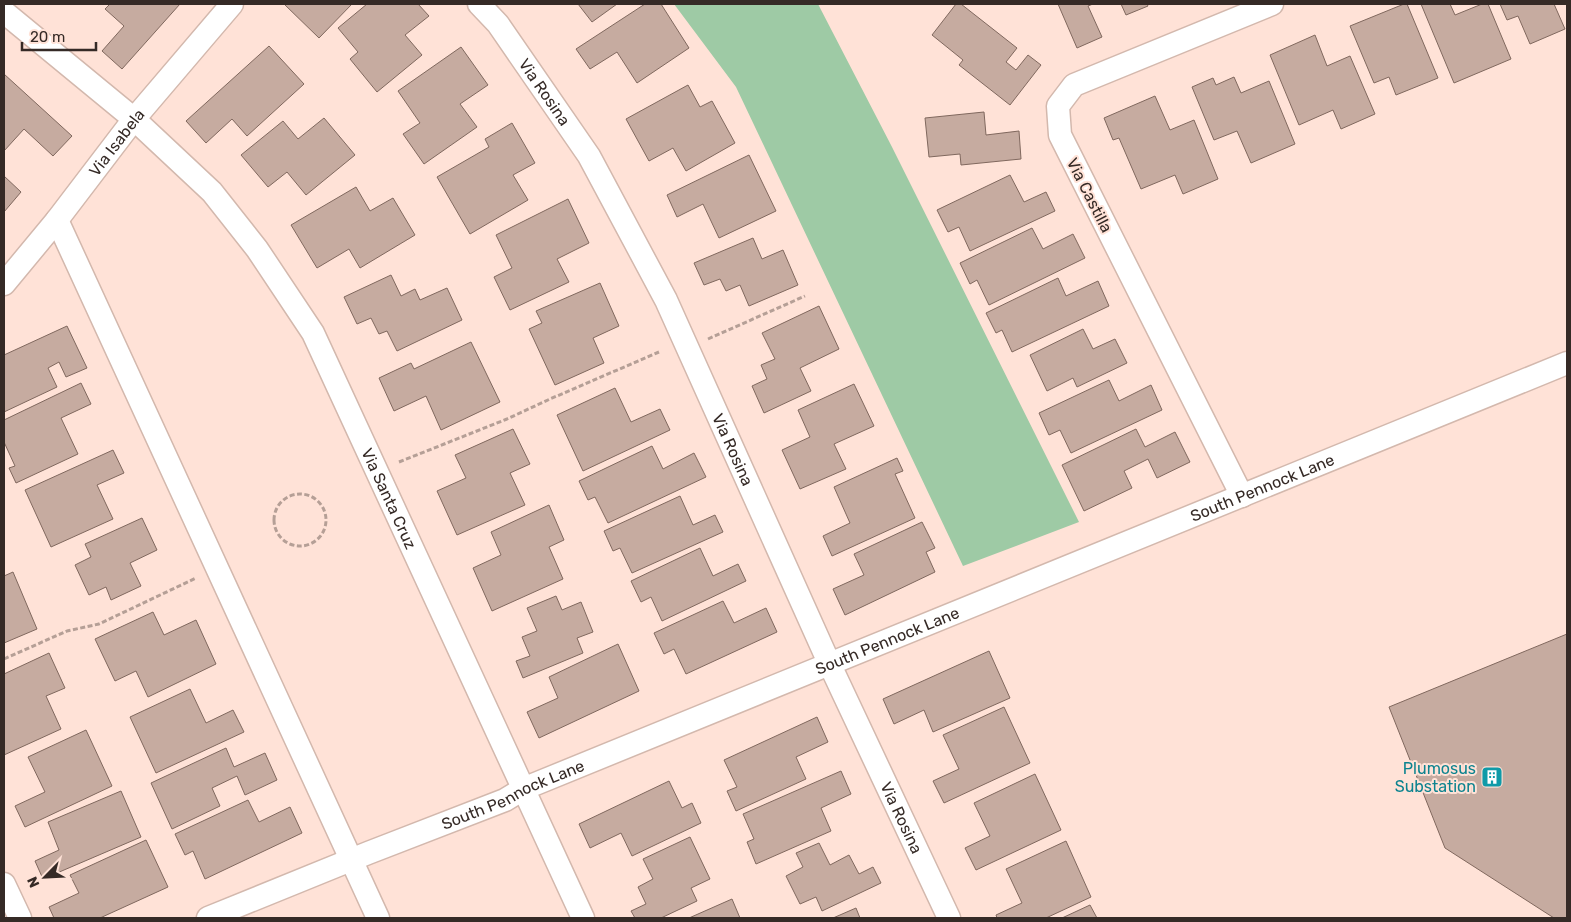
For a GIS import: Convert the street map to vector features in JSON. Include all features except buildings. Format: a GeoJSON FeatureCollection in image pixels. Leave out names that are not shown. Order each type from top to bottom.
{"type":"FeatureCollection","features":[{"type":"Feature","properties":{"kind":"street","name":"Via Isabela"},"geometry":{"type":"LineString","coordinates":[[4,284],[58,220],[134,120],[232,4]]}},
{"type":"Feature","properties":{"kind":"street","name":"Via Rosina"},"geometry":{"type":"LineString","coordinates":[[479,4],[498,24],[588,156],[662,292],[830,664],[949,918]]}},
{"type":"Feature","properties":{"kind":"street","name":"Via Castilla"},"geometry":{"type":"LineString","coordinates":[[1242,496],[1060,135],[1058,106],[1074,85],[1272,4]]}},
{"type":"Feature","properties":{"kind":"street"},"geometry":{"type":"LineString","coordinates":[[4,12],[134,120]]}},
{"type":"Feature","properties":{"kind":"street","name":"Via Santa Cruz"},"geometry":{"type":"LineString","coordinates":[[134,120],[212,192],[257,249],[313,333],[583,918]]}},
{"type":"Feature","properties":{"kind":"street"},"geometry":{"type":"LineString","coordinates":[[58,220],[378,918]]}},
{"type":"Feature","properties":{"kind":"street","name":"South Pennock Lane"},"geometry":{"type":"LineString","coordinates":[[208,918],[505,800],[524,790],[830,664],[1567,363]]}},
{"type":"Feature","properties":{"kind":"street"},"geometry":{"type":"LineString","coordinates":[[4,884],[20,918]]}},
{"type":"Feature","properties":{"kind":"path"},"geometry":{"type":"LineString","coordinates":[[707,339],[805,296]]}},
{"type":"Feature","properties":{"kind":"path"},"geometry":{"type":"LineString","coordinates":[[396,464],[507,419],[659,352]]}},
{"type":"Feature","properties":{"kind":"path"},"geometry":{"type":"LineString","coordinates":[[290,495],[307,495],[321,505],[326,522],[325,530],[313,544],[305,547],[296,547],[288,545],[281,539],[273,524],[274,515],[282,500],[290,495]]}},
{"type":"Feature","properties":{"kind":"path"},"geometry":{"type":"LineString","coordinates":[[4,658],[67,631],[99,624],[196,578]]}},
{"type":"Feature","properties":{"kind":"green space"},"geometry":{"type":"Polygon","coordinates":[[[674,4],[818,4],[892,147],[1079,522],[963,566],[736,87],[674,4]]]}},
{"type":"Feature","properties":{"kind":"place","name":"Plumosus Substation"},"geometry":{"type":"Point","coordinates":[1492,777]}}]}
